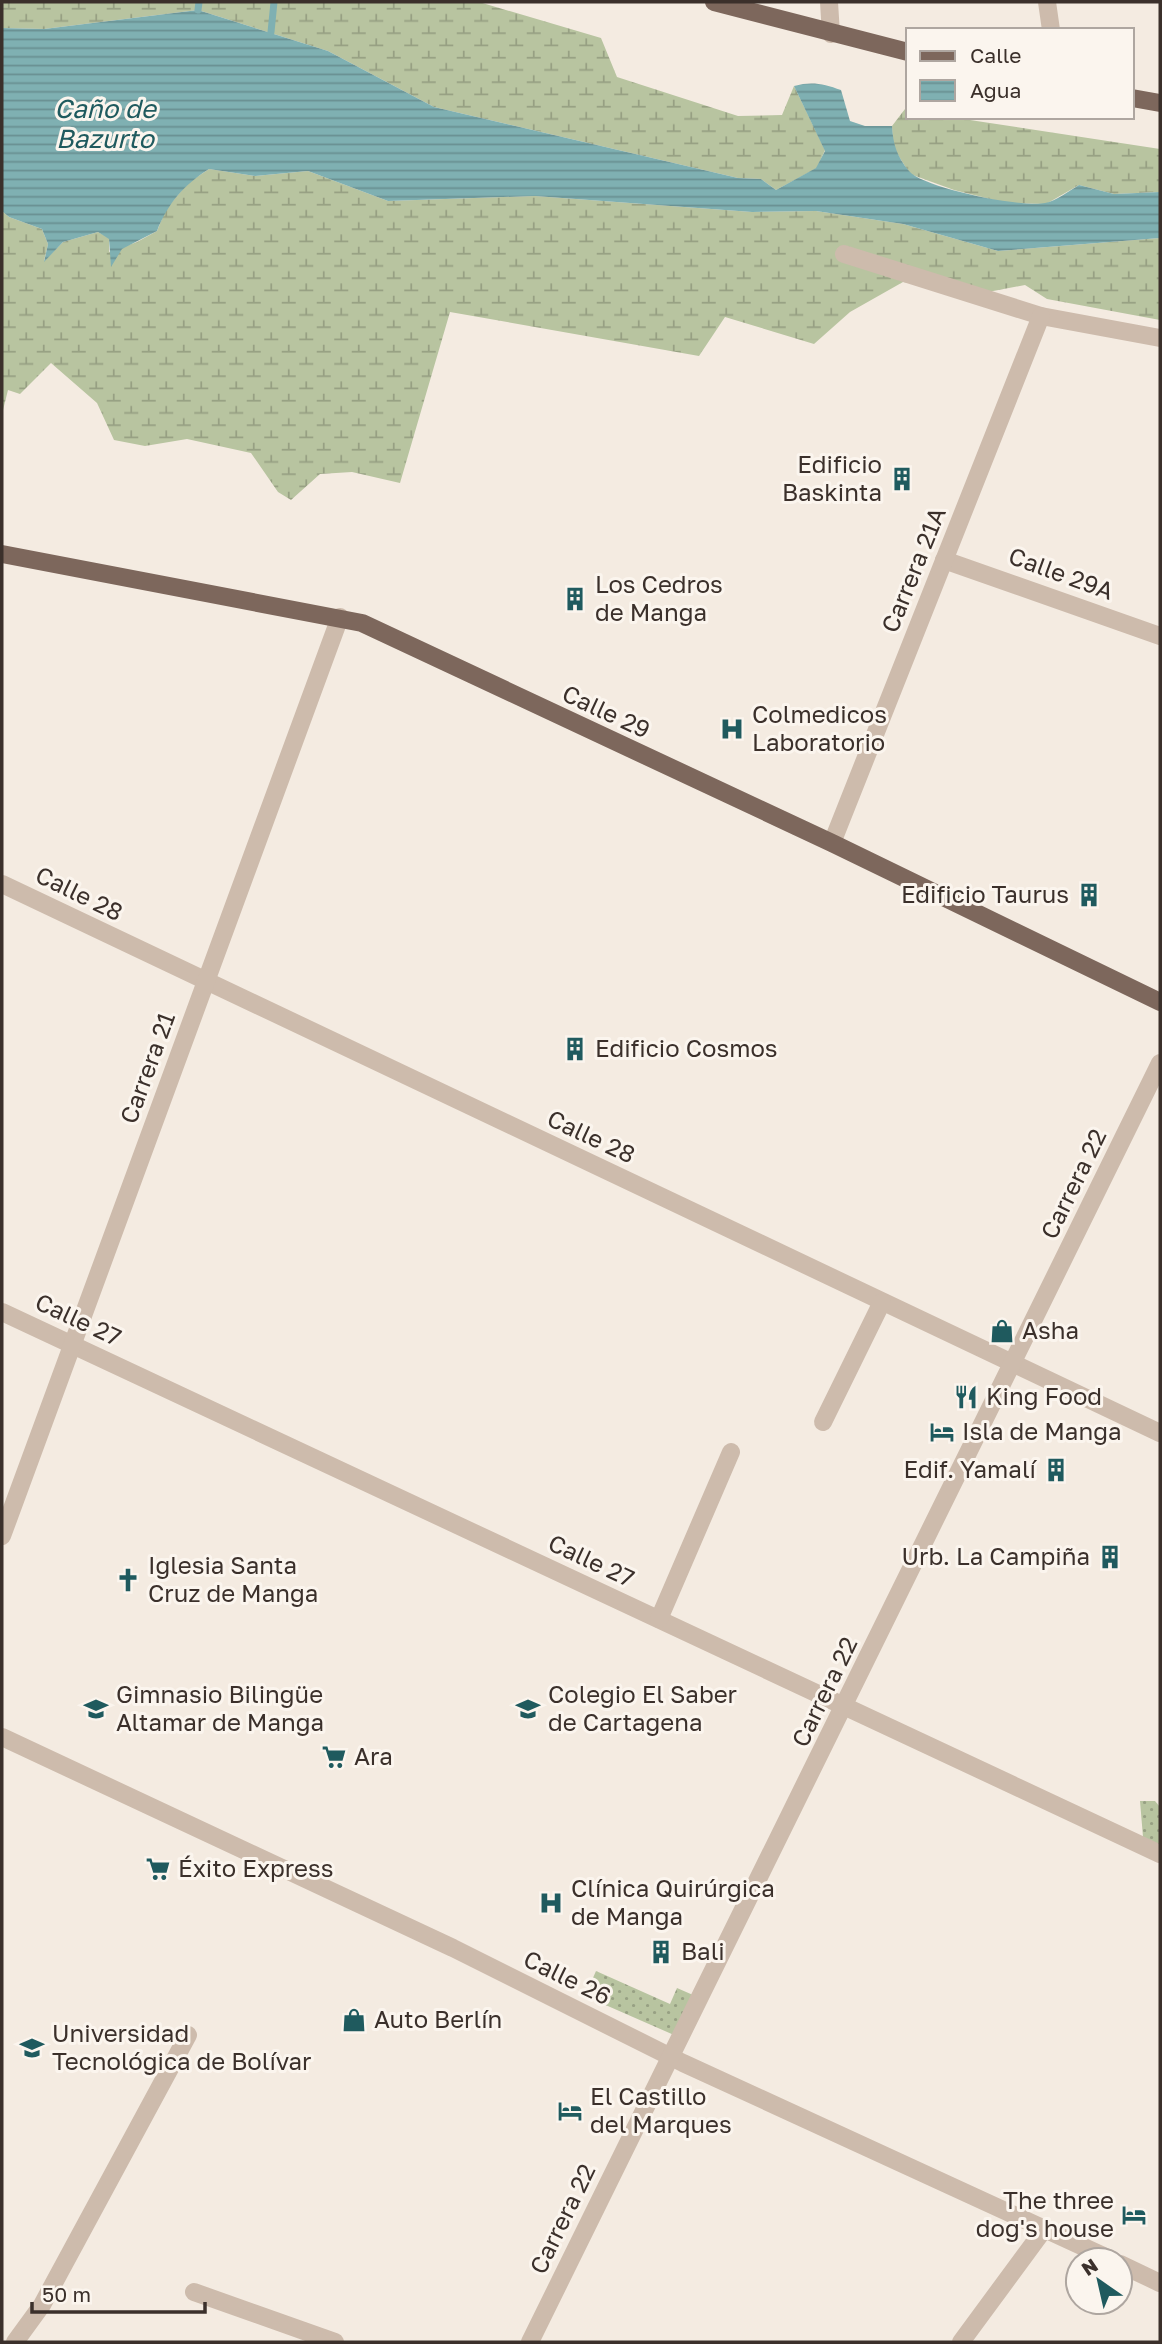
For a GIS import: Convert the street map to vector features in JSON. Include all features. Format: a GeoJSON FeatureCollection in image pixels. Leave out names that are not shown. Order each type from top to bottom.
{"type":"FeatureCollection","features":[{"type":"Feature","properties":{"kind":"main road"},"geometry":{"type":"LineString","coordinates":[[714,2],[906,52]]}},
{"type":"Feature","properties":{"kind":"main road"},"geometry":{"type":"LineString","coordinates":[[1134,98],[1160,103]]}},
{"type":"Feature","properties":{"kind":"main road","name":"Calle 29"},"geometry":{"type":"LineString","coordinates":[[2,554],[362,623],[832,843],[1160,1002]]}},
{"type":"Feature","properties":{"kind":"street"},"geometry":{"type":"LineString","coordinates":[[829,2],[831,34]]}},
{"type":"Feature","properties":{"kind":"street"},"geometry":{"type":"LineString","coordinates":[[1047,2],[1051,28]]}},
{"type":"Feature","properties":{"kind":"street"},"geometry":{"type":"LineString","coordinates":[[844,254],[1041,316],[1160,338]]}},
{"type":"Feature","properties":{"kind":"street","name":"Carrera 21A"},"geometry":{"type":"LineString","coordinates":[[832,843],[1041,316]]}},
{"type":"Feature","properties":{"kind":"street","name":"Calle 29A"},"geometry":{"type":"LineString","coordinates":[[944,559],[1160,636]]}},
{"type":"Feature","properties":{"kind":"street","name":"Carrera 21"},"geometry":{"type":"LineString","coordinates":[[2,1536],[340,617]]}},
{"type":"Feature","properties":{"kind":"street","name":"Calle 28"},"geometry":{"type":"LineString","coordinates":[[2,884],[1160,1433]]}},
{"type":"Feature","properties":{"kind":"street","name":"Carrera 22"},"geometry":{"type":"LineString","coordinates":[[530,2342],[1160,1063]]}},
{"type":"Feature","properties":{"kind":"street"},"geometry":{"type":"LineString","coordinates":[[823,1422],[882,1302]]}},
{"type":"Feature","properties":{"kind":"street","name":"Calle 27"},"geometry":{"type":"LineString","coordinates":[[2,1312],[1160,1854]]}},
{"type":"Feature","properties":{"kind":"street"},"geometry":{"type":"LineString","coordinates":[[659,1619],[731,1452]]}},
{"type":"Feature","properties":{"kind":"street","name":"Calle 26"},"geometry":{"type":"LineString","coordinates":[[2,1737],[404,1925],[670,2056],[1083,2246]]}},
{"type":"Feature","properties":{"kind":"street"},"geometry":{"type":"LineString","coordinates":[[15,2342],[42,2305],[188,2035]]}},
{"type":"Feature","properties":{"kind":"street"},"geometry":{"type":"LineString","coordinates":[[961,2342],[1045,2228]]}},
{"type":"Feature","properties":{"kind":"street"},"geometry":{"type":"LineString","coordinates":[[1134,2271],[1160,2283]]}},
{"type":"Feature","properties":{"kind":"street"},"geometry":{"type":"LineString","coordinates":[[194,2292],[335,2342]]}},
{"type":"Feature","properties":{"kind":"green space"},"geometry":{"type":"Polygon","coordinates":[[[2,2],[479,2],[601,38],[617,77],[738,116],[782,115],[794,86],[825,150],[817,168],[776,190],[761,179],[738,178],[434,107],[328,51],[198,10],[44,29],[2,28],[2,2]]]}},
{"type":"Feature","properties":{"kind":"green space"},"geometry":{"type":"Polygon","coordinates":[[[906,109],[906,119],[963,119],[1160,149],[1160,192],[1114,194],[1079,185],[1046,204],[1006,203],[954,190],[910,174],[893,147],[892,126],[906,109]]]}},
{"type":"Feature","properties":{"kind":"green space"},"geometry":{"type":"Polygon","coordinates":[[[209,169],[255,176],[308,171],[388,201],[535,196],[752,212],[816,211],[903,224],[998,251],[1160,238],[1160,320],[1047,299],[1025,285],[967,296],[936,287],[903,282],[850,312],[814,344],[725,317],[699,356],[450,312],[400,483],[352,472],[320,474],[291,500],[278,492],[251,453],[187,439],[145,446],[114,440],[97,403],[51,363],[20,394],[8,390],[2,414],[2,211],[9,217],[42,229],[48,244],[44,261],[63,242],[98,232],[109,238],[109,252],[157,231],[166,209],[188,183],[209,169]]]}},
{"type":"Feature","properties":{"kind":"green space"},"geometry":{"type":"Polygon","coordinates":[[[1140,1801],[1155,1801],[1160,1807],[1160,1852],[1143,1837],[1140,1801]]]}},
{"type":"Feature","properties":{"kind":"green space"},"geometry":{"type":"Polygon","coordinates":[[[596,1971],[670,2004],[677,1988],[693,1995],[674,2035],[585,1996],[596,1971]]]}},
{"type":"Feature","properties":{"kind":"water","name":"Caño de Bazurto"},"geometry":{"type":"Polygon","coordinates":[[[198,10],[328,51],[434,107],[738,178],[761,179],[776,190],[816,168],[825,151],[794,86],[812,83],[823,85],[841,90],[850,121],[865,126],[892,126],[895,144],[905,166],[918,177],[933,184],[996,200],[1033,204],[1054,200],[1079,185],[1114,194],[1160,192],[1160,238],[998,251],[903,224],[816,211],[752,212],[535,196],[388,201],[308,171],[255,176],[209,169],[178,196],[157,231],[122,249],[111,267],[109,239],[98,232],[63,242],[44,262],[48,244],[42,229],[9,217],[2,211],[2,28],[44,29],[198,10]]]}},
{"type":"Feature","properties":{"kind":"waterway"},"geometry":{"type":"LineString","coordinates":[[198,10],[199,2]]}},
{"type":"Feature","properties":{"kind":"waterway"},"geometry":{"type":"LineString","coordinates":[[271,32],[274,2]]}},
{"type":"Feature","properties":{"kind":"place","name":"Edificio Baskinta"},"geometry":{"type":"Point","coordinates":[902,479]}},
{"type":"Feature","properties":{"kind":"place","name":"Los Cedros de Manga"},"geometry":{"type":"Point","coordinates":[575,599]}},
{"type":"Feature","properties":{"kind":"place","name":"Colmedicos Laboratorio"},"geometry":{"type":"Point","coordinates":[732,729]}},
{"type":"Feature","properties":{"kind":"place","name":"Edificio Taurus"},"geometry":{"type":"Point","coordinates":[1089,895]}},
{"type":"Feature","properties":{"kind":"place","name":"Edificio Cosmos"},"geometry":{"type":"Point","coordinates":[575,1049]}},
{"type":"Feature","properties":{"kind":"place","name":"Asha"},"geometry":{"type":"Point","coordinates":[1002,1331]}},
{"type":"Feature","properties":{"kind":"place","name":"King Food"},"geometry":{"type":"Point","coordinates":[966,1397]}},
{"type":"Feature","properties":{"kind":"place","name":"Isla de Manga"},"geometry":{"type":"Point","coordinates":[942,1432]}},
{"type":"Feature","properties":{"kind":"place","name":"Edif. Yamalí"},"geometry":{"type":"Point","coordinates":[1056,1470]}},
{"type":"Feature","properties":{"kind":"place","name":"Urb. La Campiña"},"geometry":{"type":"Point","coordinates":[1110,1557]}},
{"type":"Feature","properties":{"kind":"place","name":"Iglesia Santa Cruz de Manga"},"geometry":{"type":"Point","coordinates":[128,1580]}},
{"type":"Feature","properties":{"kind":"place","name":"Gimnasio Bilingüe Altamar de Manga"},"geometry":{"type":"Point","coordinates":[96,1709]}},
{"type":"Feature","properties":{"kind":"place","name":"Colegio El Saber de Cartagena"},"geometry":{"type":"Point","coordinates":[528,1709]}},
{"type":"Feature","properties":{"kind":"place","name":"Ara"},"geometry":{"type":"Point","coordinates":[334,1757]}},
{"type":"Feature","properties":{"kind":"place","name":"Éxito Express"},"geometry":{"type":"Point","coordinates":[158,1869]}},
{"type":"Feature","properties":{"kind":"place","name":"Clínica Quirúrgica de Manga"},"geometry":{"type":"Point","coordinates":[551,1903]}},
{"type":"Feature","properties":{"kind":"place","name":"Bali"},"geometry":{"type":"Point","coordinates":[661,1952]}},
{"type":"Feature","properties":{"kind":"place","name":"Auto Berlín"},"geometry":{"type":"Point","coordinates":[354,2020]}},
{"type":"Feature","properties":{"kind":"place","name":"Universidad Tecnológica de Bolívar"},"geometry":{"type":"Point","coordinates":[32,2048]}},
{"type":"Feature","properties":{"kind":"place","name":"El Castillo del Marques"},"geometry":{"type":"Point","coordinates":[570,2111]}},
{"type":"Feature","properties":{"kind":"place","name":"The three dog's house"},"geometry":{"type":"Point","coordinates":[1134,2215]}}]}
